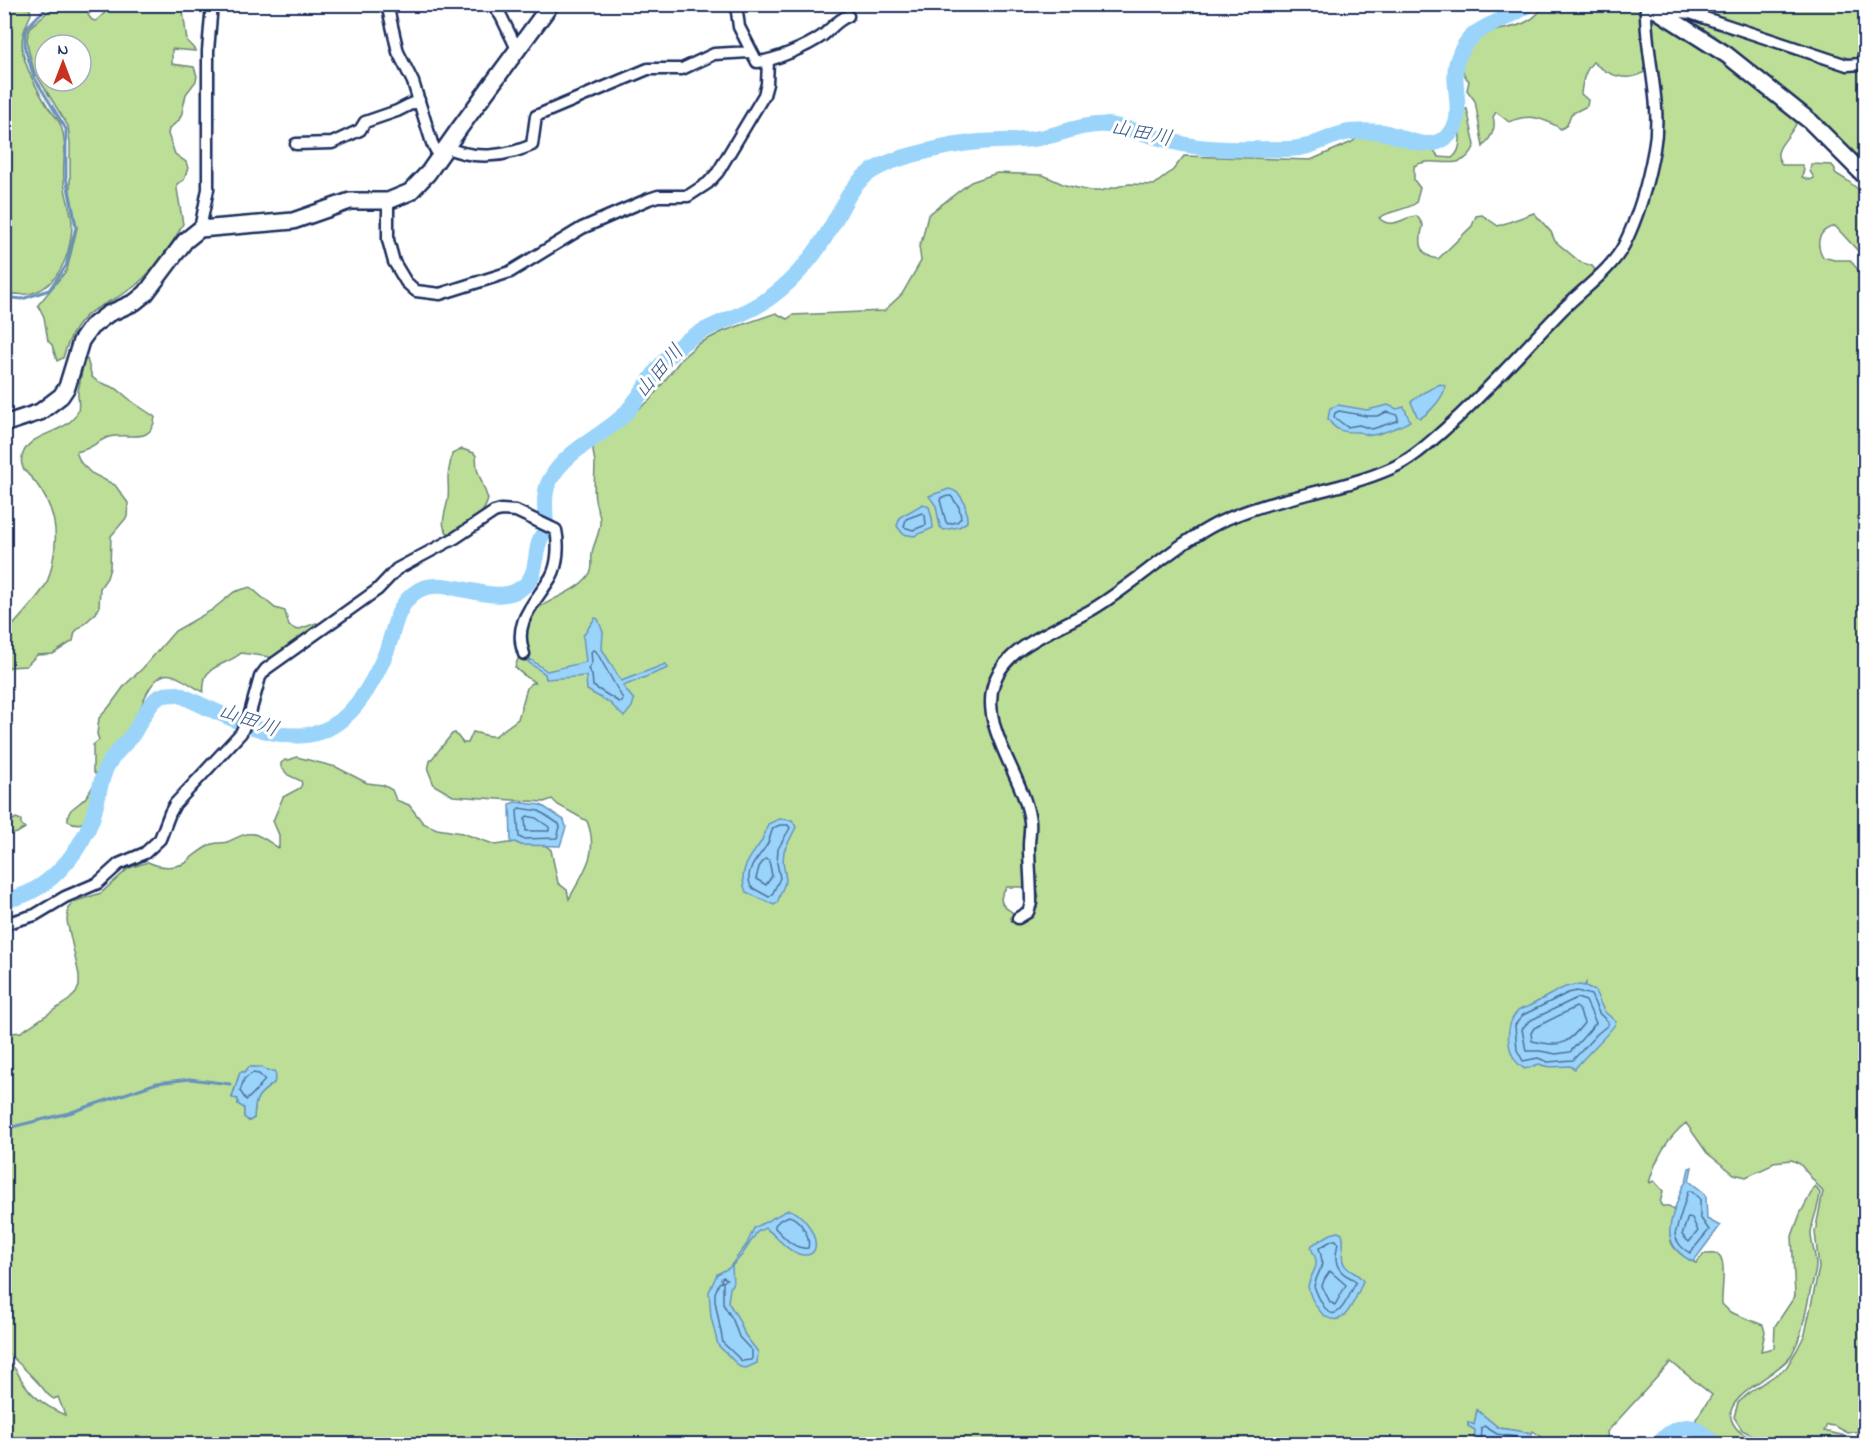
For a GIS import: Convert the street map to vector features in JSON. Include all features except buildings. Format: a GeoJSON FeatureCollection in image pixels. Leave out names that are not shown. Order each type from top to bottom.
{"type":"FeatureCollection","features":[{"type":"Feature","properties":{"kind":"main road"},"geometry":{"type":"LineString","coordinates":[[4,424],[40,412],[61,396],[67,387],[81,341],[91,327],[108,314],[135,302],[146,293],[185,241],[200,229],[292,221],[350,201],[388,201],[410,192],[428,173],[550,4]]}},
{"type":"Feature","properties":{"kind":"main road"},"geometry":{"type":"LineString","coordinates":[[1648,6],[1727,55],[1811,122],[1866,177]]}},
{"type":"Feature","properties":{"kind":"street"},"geometry":{"type":"LineString","coordinates":[[200,229],[208,189],[208,51],[212,4]]}},
{"type":"Feature","properties":{"kind":"street"},"geometry":{"type":"LineString","coordinates":[[387,4],[398,52],[419,100],[432,143],[442,152],[483,155],[506,153],[532,145],[537,116],[611,84],[648,69],[682,69],[714,54],[750,52]]}},
{"type":"Feature","properties":{"kind":"street"},"geometry":{"type":"LineString","coordinates":[[492,4],[501,16],[517,49]]}},
{"type":"Feature","properties":{"kind":"street"},"geometry":{"type":"LineString","coordinates":[[736,4],[739,27],[757,62],[768,61],[816,40],[842,18],[848,16]]}},
{"type":"Feature","properties":{"kind":"street"},"geometry":{"type":"LineString","coordinates":[[1018,918],[1028,912],[1030,903],[1030,820],[1024,798],[990,710],[995,678],[1019,649],[1108,599],[1173,551],[1208,529],[1246,511],[1336,488],[1391,468],[1415,455],[1469,408],[1623,248],[1640,208],[1654,148],[1656,105],[1645,22],[1648,6],[1690,13],[1847,65],[1862,64],[1866,46]]}},
{"type":"Feature","properties":{"kind":"street"},"geometry":{"type":"LineString","coordinates":[[388,201],[389,248],[406,282],[416,291],[446,293],[510,272],[593,223],[658,196],[688,196],[708,183],[718,172],[764,95],[768,61]]}},
{"type":"Feature","properties":{"kind":"street"},"geometry":{"type":"LineString","coordinates":[[296,144],[332,143],[360,130],[365,122],[398,111],[419,100]]}},
{"type":"Feature","properties":{"kind":"street"},"geometry":{"type":"LineString","coordinates":[[4,924],[35,915],[65,897],[98,883],[119,864],[145,853],[160,839],[175,804],[241,733],[250,713],[256,688],[266,669],[377,590],[397,569],[454,538],[494,512],[510,510],[556,530],[558,543],[551,577],[521,626],[519,642],[524,654]]}},
{"type":"Feature","properties":{"kind":"green space"},"geometry":{"type":"Polygon","coordinates":[[[57,4],[97,5],[88,15],[96,21],[113,5],[203,5],[183,11],[187,41],[196,51],[172,49],[172,64],[194,67],[197,76],[186,94],[179,120],[169,129],[168,134],[175,154],[186,162],[188,168],[184,180],[177,184],[183,224],[162,257],[142,280],[92,311],[80,322],[71,336],[63,358],[57,361],[52,345],[48,341],[44,317],[38,305],[67,270],[77,228],[70,191],[68,126],[48,93],[93,93],[93,33],[33,33],[33,67],[27,38],[30,27],[57,4]]]}},
{"type":"Feature","properties":{"kind":"green space"},"geometry":{"type":"Polygon","coordinates":[[[1638,4],[1642,7],[1648,61],[1646,71],[1632,77],[1618,76],[1605,71],[1593,62],[1586,73],[1581,90],[1581,94],[1588,100],[1587,106],[1571,114],[1567,125],[1561,129],[1549,122],[1530,117],[1509,122],[1496,112],[1493,117],[1492,133],[1483,147],[1475,101],[1467,90],[1469,81],[1462,68],[1465,53],[1474,41],[1487,33],[1523,24],[1536,16],[1545,5],[1638,4]]]}},
{"type":"Feature","properties":{"kind":"green space"},"geometry":{"type":"Polygon","coordinates":[[[4,5],[25,5],[30,9],[31,14],[25,28],[22,47],[33,81],[33,93],[40,93],[59,121],[63,133],[64,181],[72,222],[71,237],[63,265],[46,286],[34,292],[21,294],[5,292],[4,5]]]}},
{"type":"Feature","properties":{"kind":"green space"},"geometry":{"type":"Polygon","coordinates":[[[1670,5],[1865,5],[1865,167],[1816,116],[1764,75],[1675,13],[1670,5]]]}},
{"type":"Feature","properties":{"kind":"green space"},"geometry":{"type":"Polygon","coordinates":[[[1653,14],[1722,60],[1794,115],[1797,122],[1778,152],[1782,165],[1802,165],[1804,169],[1802,177],[1810,180],[1814,178],[1810,171],[1811,164],[1832,165],[1835,173],[1865,195],[1865,252],[1859,252],[1835,226],[1822,234],[1819,242],[1823,257],[1850,260],[1866,280],[1866,1365],[1861,1392],[1865,1394],[1862,1410],[1865,1412],[1866,1430],[1848,1433],[1835,1426],[1827,1425],[1824,1431],[1850,1437],[1855,1444],[1815,1444],[1789,1438],[1773,1440],[1756,1437],[1742,1430],[1734,1417],[1738,1403],[1750,1392],[1786,1368],[1805,1334],[1819,1268],[1815,1232],[1823,1192],[1800,1164],[1792,1160],[1773,1162],[1770,1166],[1746,1177],[1734,1174],[1707,1153],[1686,1123],[1663,1150],[1649,1183],[1654,1181],[1663,1191],[1660,1203],[1662,1206],[1669,1206],[1675,1211],[1670,1236],[1674,1248],[1696,1263],[1704,1254],[1719,1255],[1723,1264],[1722,1304],[1730,1312],[1763,1325],[1765,1332],[1761,1351],[1774,1348],[1775,1326],[1795,1296],[1792,1236],[1800,1214],[1815,1186],[1820,1193],[1811,1233],[1816,1261],[1815,1272],[1799,1339],[1786,1362],[1744,1393],[1731,1409],[1731,1418],[1736,1428],[1744,1434],[1764,1440],[1808,1444],[1719,1444],[1696,1427],[1696,1419],[1712,1395],[1671,1362],[1607,1432],[1608,1444],[1545,1444],[1543,1438],[1533,1431],[1532,1433],[1499,1428],[1477,1410],[1474,1425],[1468,1423],[1468,1426],[1475,1429],[1474,1444],[5,1444],[5,1361],[15,1369],[23,1383],[34,1395],[49,1407],[65,1415],[58,1397],[54,1399],[50,1396],[5,1351],[4,1034],[21,1032],[76,993],[79,986],[79,975],[67,921],[68,908],[76,901],[101,893],[129,868],[148,862],[162,866],[181,865],[210,845],[250,834],[258,835],[279,848],[279,835],[273,821],[283,797],[300,788],[302,784],[301,781],[288,775],[281,767],[281,763],[297,757],[336,767],[367,783],[383,785],[392,790],[396,800],[409,805],[423,823],[437,829],[462,833],[496,845],[515,842],[521,845],[545,845],[551,850],[558,883],[567,890],[569,899],[591,853],[591,833],[587,821],[558,805],[552,799],[544,802],[453,796],[434,785],[428,770],[430,761],[452,734],[455,733],[463,743],[468,743],[473,732],[495,736],[518,719],[527,688],[531,683],[535,683],[515,667],[520,654],[525,651],[521,635],[524,622],[544,604],[572,590],[592,569],[592,553],[600,519],[594,491],[593,450],[596,441],[649,401],[682,358],[698,344],[724,331],[776,313],[787,319],[793,315],[884,311],[902,294],[921,261],[919,246],[928,215],[971,182],[997,173],[1043,175],[1065,185],[1090,191],[1129,184],[1154,185],[1173,170],[1184,156],[1311,160],[1352,142],[1356,139],[1355,130],[1362,128],[1407,135],[1432,148],[1439,157],[1452,158],[1460,144],[1456,114],[1457,111],[1467,109],[1475,145],[1470,155],[1456,162],[1431,162],[1414,166],[1414,180],[1420,188],[1416,203],[1379,218],[1384,222],[1393,223],[1417,216],[1423,225],[1421,242],[1423,251],[1438,259],[1472,226],[1476,216],[1482,215],[1498,226],[1534,213],[1551,232],[1555,241],[1580,262],[1592,266],[1597,272],[1480,392],[1486,393],[1570,307],[1587,295],[1601,275],[1627,248],[1636,232],[1650,180],[1659,129],[1654,67],[1647,24],[1653,14]],[[1434,442],[1361,477],[1249,508],[1207,526],[1128,584],[1025,642],[1008,657],[994,676],[987,699],[995,738],[1018,790],[1027,822],[1028,887],[1007,887],[1001,897],[1003,904],[1017,915],[1017,919],[1024,919],[1031,912],[1039,896],[1033,878],[1032,819],[1026,797],[993,713],[994,693],[1000,679],[1013,661],[1036,643],[1110,601],[1177,552],[1223,523],[1247,514],[1337,491],[1392,470],[1416,457],[1434,442]],[[249,1067],[245,1072],[240,1072],[232,1097],[238,1099],[238,1104],[244,1108],[244,1117],[249,1121],[254,1118],[258,1097],[274,1083],[275,1073],[249,1067]]]}},
{"type":"Feature","properties":{"kind":"green space"},"geometry":{"type":"Polygon","coordinates":[[[87,359],[92,377],[117,389],[155,417],[153,426],[143,435],[113,436],[76,452],[81,463],[91,473],[115,485],[128,503],[127,517],[111,536],[110,568],[100,588],[99,608],[75,632],[73,641],[53,654],[37,655],[26,666],[9,667],[5,677],[5,635],[45,586],[55,549],[55,529],[51,510],[36,483],[23,468],[22,457],[32,442],[65,425],[77,413],[83,364],[87,359]]]}},
{"type":"Feature","properties":{"kind":"green space"},"geometry":{"type":"Polygon","coordinates":[[[462,449],[476,456],[477,469],[488,499],[479,516],[454,536],[445,530],[443,525],[452,454],[462,449]]]}},
{"type":"Feature","properties":{"kind":"green space"},"geometry":{"type":"Polygon","coordinates":[[[250,587],[275,608],[285,611],[289,626],[297,630],[316,623],[320,624],[316,632],[277,658],[241,653],[211,670],[205,678],[203,692],[173,676],[164,675],[157,679],[146,694],[127,743],[100,772],[95,774],[93,745],[99,740],[97,734],[99,718],[125,685],[175,631],[212,610],[234,592],[250,587]]]}},
{"type":"Feature","properties":{"kind":"green space"},"geometry":{"type":"Polygon","coordinates":[[[95,783],[99,783],[88,819],[76,824],[68,821],[71,810],[86,797],[95,783]]]}},
{"type":"Feature","properties":{"kind":"green space"},"geometry":{"type":"Polygon","coordinates":[[[16,818],[21,820],[25,828],[5,836],[5,825],[16,818]]]}},
{"type":"Feature","properties":{"kind":"water"},"geometry":{"type":"Polygon","coordinates":[[[1440,384],[1445,386],[1442,395],[1432,409],[1420,418],[1411,402],[1440,384]]]}},
{"type":"Feature","properties":{"kind":"water"},"geometry":{"type":"Polygon","coordinates":[[[1338,405],[1367,410],[1388,405],[1397,409],[1404,407],[1410,421],[1373,435],[1344,431],[1334,427],[1328,419],[1330,408],[1338,405]]]}},
{"type":"Feature","properties":{"kind":"water"},"geometry":{"type":"Polygon","coordinates":[[[949,489],[961,497],[967,522],[959,527],[944,530],[940,527],[936,506],[929,496],[949,489]]]}},
{"type":"Feature","properties":{"kind":"water"},"geometry":{"type":"Polygon","coordinates":[[[923,504],[929,507],[933,528],[914,536],[903,534],[897,526],[900,517],[923,504]]]}},
{"type":"Feature","properties":{"kind":"water"},"geometry":{"type":"Polygon","coordinates":[[[595,618],[598,619],[603,632],[602,649],[621,681],[666,664],[668,668],[623,686],[634,700],[632,707],[624,717],[610,703],[587,690],[586,676],[546,679],[545,674],[528,662],[530,659],[547,671],[586,662],[583,636],[595,618]]]}},
{"type":"Feature","properties":{"kind":"water"},"geometry":{"type":"Polygon","coordinates":[[[515,802],[541,805],[564,820],[566,827],[560,846],[511,843],[510,804],[515,802]]]}},
{"type":"Feature","properties":{"kind":"water"},"geometry":{"type":"Polygon","coordinates":[[[779,819],[792,820],[796,827],[784,851],[786,880],[777,903],[774,905],[746,892],[743,878],[746,865],[762,840],[768,824],[779,819]]]}},
{"type":"Feature","properties":{"kind":"water"},"geometry":{"type":"Polygon","coordinates":[[[1586,983],[1586,986],[1595,991],[1604,1011],[1616,1022],[1614,1026],[1575,1069],[1570,1066],[1550,1067],[1539,1064],[1525,1069],[1510,1050],[1509,1033],[1513,1017],[1519,1010],[1558,990],[1573,985],[1584,986],[1586,983]]]}},
{"type":"Feature","properties":{"kind":"water"},"geometry":{"type":"Polygon","coordinates":[[[249,1067],[262,1067],[267,1071],[274,1071],[276,1075],[274,1083],[258,1097],[254,1118],[249,1121],[244,1117],[244,1108],[238,1104],[238,1099],[232,1098],[240,1072],[245,1072],[249,1067]]]}},
{"type":"Feature","properties":{"kind":"water"},"geometry":{"type":"Polygon","coordinates":[[[1692,1167],[1689,1181],[1706,1197],[1707,1219],[1720,1226],[1693,1262],[1681,1255],[1674,1247],[1670,1230],[1674,1210],[1686,1182],[1689,1168],[1692,1167]]]}},
{"type":"Feature","properties":{"kind":"water"},"geometry":{"type":"Polygon","coordinates":[[[788,1210],[795,1212],[808,1225],[813,1234],[815,1249],[811,1254],[797,1254],[765,1228],[757,1232],[732,1266],[733,1282],[728,1302],[745,1335],[758,1352],[757,1363],[746,1368],[740,1367],[718,1345],[711,1317],[709,1292],[717,1274],[729,1268],[747,1244],[754,1228],[788,1210]]]}},
{"type":"Feature","properties":{"kind":"water"},"geometry":{"type":"Polygon","coordinates":[[[1338,1232],[1343,1238],[1344,1264],[1363,1281],[1347,1312],[1341,1318],[1335,1319],[1329,1318],[1319,1310],[1308,1286],[1316,1267],[1312,1245],[1338,1232]]]}},
{"type":"Feature","properties":{"kind":"water"},"geometry":{"type":"Polygon","coordinates":[[[1477,1410],[1499,1428],[1532,1433],[1529,1444],[1474,1444],[1475,1430],[1468,1426],[1468,1422],[1474,1425],[1477,1410]]]}},
{"type":"Feature","properties":{"kind":"waterway"},"geometry":{"type":"LineString","coordinates":[[4,297],[22,299],[49,290],[66,266],[76,227],[66,177],[66,129],[34,77],[25,48],[28,26],[50,4]]}},
{"type":"Feature","properties":{"kind":"waterway","name":"山田川"},"geometry":{"type":"LineString","coordinates":[[4,900],[19,897],[33,890],[46,882],[69,860],[92,819],[107,766],[133,734],[149,707],[158,697],[178,694],[242,723],[271,732],[297,736],[321,731],[344,718],[365,693],[385,655],[398,615],[413,594],[425,588],[438,586],[496,595],[510,593],[523,587],[529,581],[535,567],[541,536],[546,530],[546,491],[557,470],[573,453],[622,417],[660,366],[678,347],[699,333],[757,306],[790,281],[817,250],[854,188],[872,171],[905,157],[961,144],[1036,139],[1099,125],[1128,129],[1187,145],[1225,149],[1297,148],[1342,134],[1362,131],[1382,132],[1410,141],[1431,144],[1449,136],[1455,127],[1458,106],[1455,71],[1463,48],[1478,31],[1529,4]]}},
{"type":"Feature","properties":{"kind":"waterway"},"geometry":{"type":"LineString","coordinates":[[4,1131],[69,1113],[157,1083],[190,1079],[230,1084]]}},
{"type":"Feature","properties":{"kind":"waterway"},"geometry":{"type":"LineString","coordinates":[[1660,1444],[1670,1433],[1686,1427],[1696,1429],[1715,1444]]}}]}
